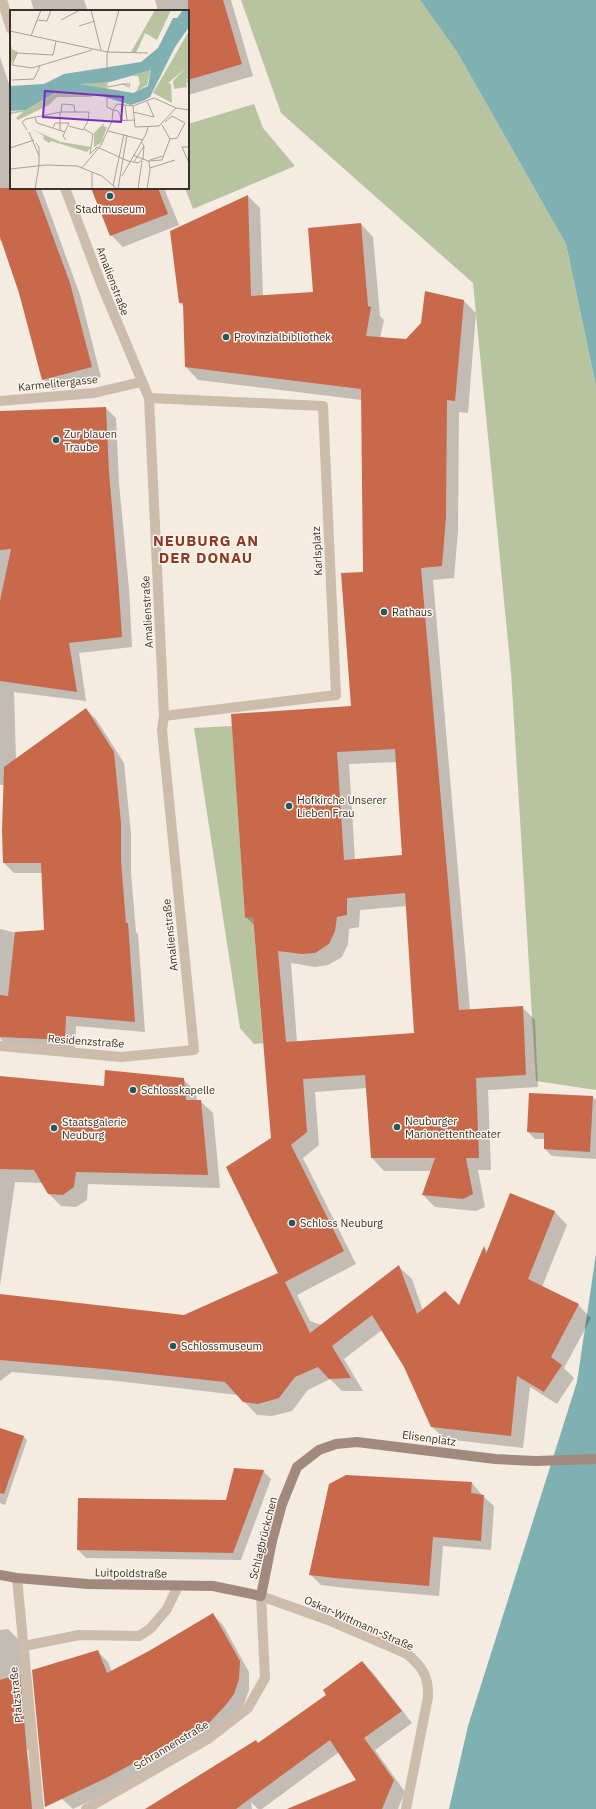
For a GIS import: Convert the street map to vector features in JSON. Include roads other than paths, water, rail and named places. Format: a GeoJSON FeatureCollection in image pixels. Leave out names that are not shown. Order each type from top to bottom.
{"type":"FeatureCollection","features":[{"type":"Feature","properties":{"kind":"main road","name":"Elisenplatz"},"geometry":{"type":"LineString","coordinates":[[319,1450],[336,1444],[357,1442],[495,1459],[536,1461],[596,1459]]}},
{"type":"Feature","properties":{"kind":"main road","name":"Schlagbrückchen"},"geometry":{"type":"LineString","coordinates":[[261,1596],[272,1541],[285,1497],[297,1467],[319,1450]]}},
{"type":"Feature","properties":{"kind":"main road","name":"Luitpoldstraße"},"geometry":{"type":"LineString","coordinates":[[0,1575],[16,1578],[88,1584],[213,1586],[261,1596]]}},
{"type":"Feature","properties":{"kind":"street"},"geometry":{"type":"LineString","coordinates":[[2,0],[10,26]]}},
{"type":"Feature","properties":{"kind":"street","name":"Amalienstraße"},"geometry":{"type":"LineString","coordinates":[[65,189],[141,382],[149,398],[164,716],[162,730],[194,1050]]}},
{"type":"Feature","properties":{"kind":"street","name":"Karmelitergasse"},"geometry":{"type":"LineString","coordinates":[[0,400],[94,393],[141,382]]}},
{"type":"Feature","properties":{"kind":"street","name":"Karlsplatz"},"geometry":{"type":"LineString","coordinates":[[149,398],[323,406],[336,695],[164,716]]}},
{"type":"Feature","properties":{"kind":"street","name":"Residenzstraße"},"geometry":{"type":"LineString","coordinates":[[0,1046],[121,1057],[194,1050]]}},
{"type":"Feature","properties":{"kind":"street","name":"Pfalzstraße"},"geometry":{"type":"LineString","coordinates":[[16,1578],[24,1646],[39,1809]]}},
{"type":"Feature","properties":{"kind":"street"},"geometry":{"type":"LineString","coordinates":[[24,1646],[80,1635],[139,1636],[150,1629],[167,1609],[178,1586]]}},
{"type":"Feature","properties":{"kind":"street","name":"Schrannenstraße"},"geometry":{"type":"LineString","coordinates":[[86,1809],[208,1739],[248,1708],[265,1678],[261,1596]]}},
{"type":"Feature","properties":{"kind":"street","name":"Oskar-Wittmann-Straße"},"geometry":{"type":"LineString","coordinates":[[261,1596],[328,1620],[407,1654],[417,1662],[426,1680],[428,1697],[406,1809]]}},
{"type":"Feature","properties":{"kind":"water"},"geometry":{"type":"Polygon","coordinates":[[[420,0],[596,0],[596,386],[566,244],[457,52],[420,0]]]}},
{"type":"Feature","properties":{"kind":"water"},"geometry":{"type":"Polygon","coordinates":[[[596,1254],[596,1809],[449,1809],[468,1726],[577,1382],[596,1254]]]}},
{"type":"Feature","properties":{"kind":"place","name":"Stadtmuseum"},"geometry":{"type":"Point","coordinates":[110,196]}},
{"type":"Feature","properties":{"kind":"place","name":"Provinzialbibliothek"},"geometry":{"type":"Point","coordinates":[226,337]}},
{"type":"Feature","properties":{"kind":"place","name":"Zur blauen Traube"},"geometry":{"type":"Point","coordinates":[56,440]}},
{"type":"Feature","properties":{"kind":"place","name":"Rathaus"},"geometry":{"type":"Point","coordinates":[384,612]}},
{"type":"Feature","properties":{"kind":"place","name":"Hofkirche Unserer Lieben Frau"},"geometry":{"type":"Point","coordinates":[289,806]}},
{"type":"Feature","properties":{"kind":"place","name":"Schlosskapelle"},"geometry":{"type":"Point","coordinates":[133,1090]}},
{"type":"Feature","properties":{"kind":"place","name":"Neuburger Marionettentheater"},"geometry":{"type":"Point","coordinates":[397,1127]}},
{"type":"Feature","properties":{"kind":"place","name":"Staatsgalerie Neuburg"},"geometry":{"type":"Point","coordinates":[54,1128]}},
{"type":"Feature","properties":{"kind":"place","name":"Schloss Neuburg"},"geometry":{"type":"Point","coordinates":[292,1223]}},
{"type":"Feature","properties":{"kind":"place","name":"Schlossmuseum"},"geometry":{"type":"Point","coordinates":[173,1346]}},
{"type":"Feature","properties":{"kind":"district","name":"NEUBURG AN DER DONAU"},"geometry":{"type":"Point","coordinates":[206,548]}}]}
